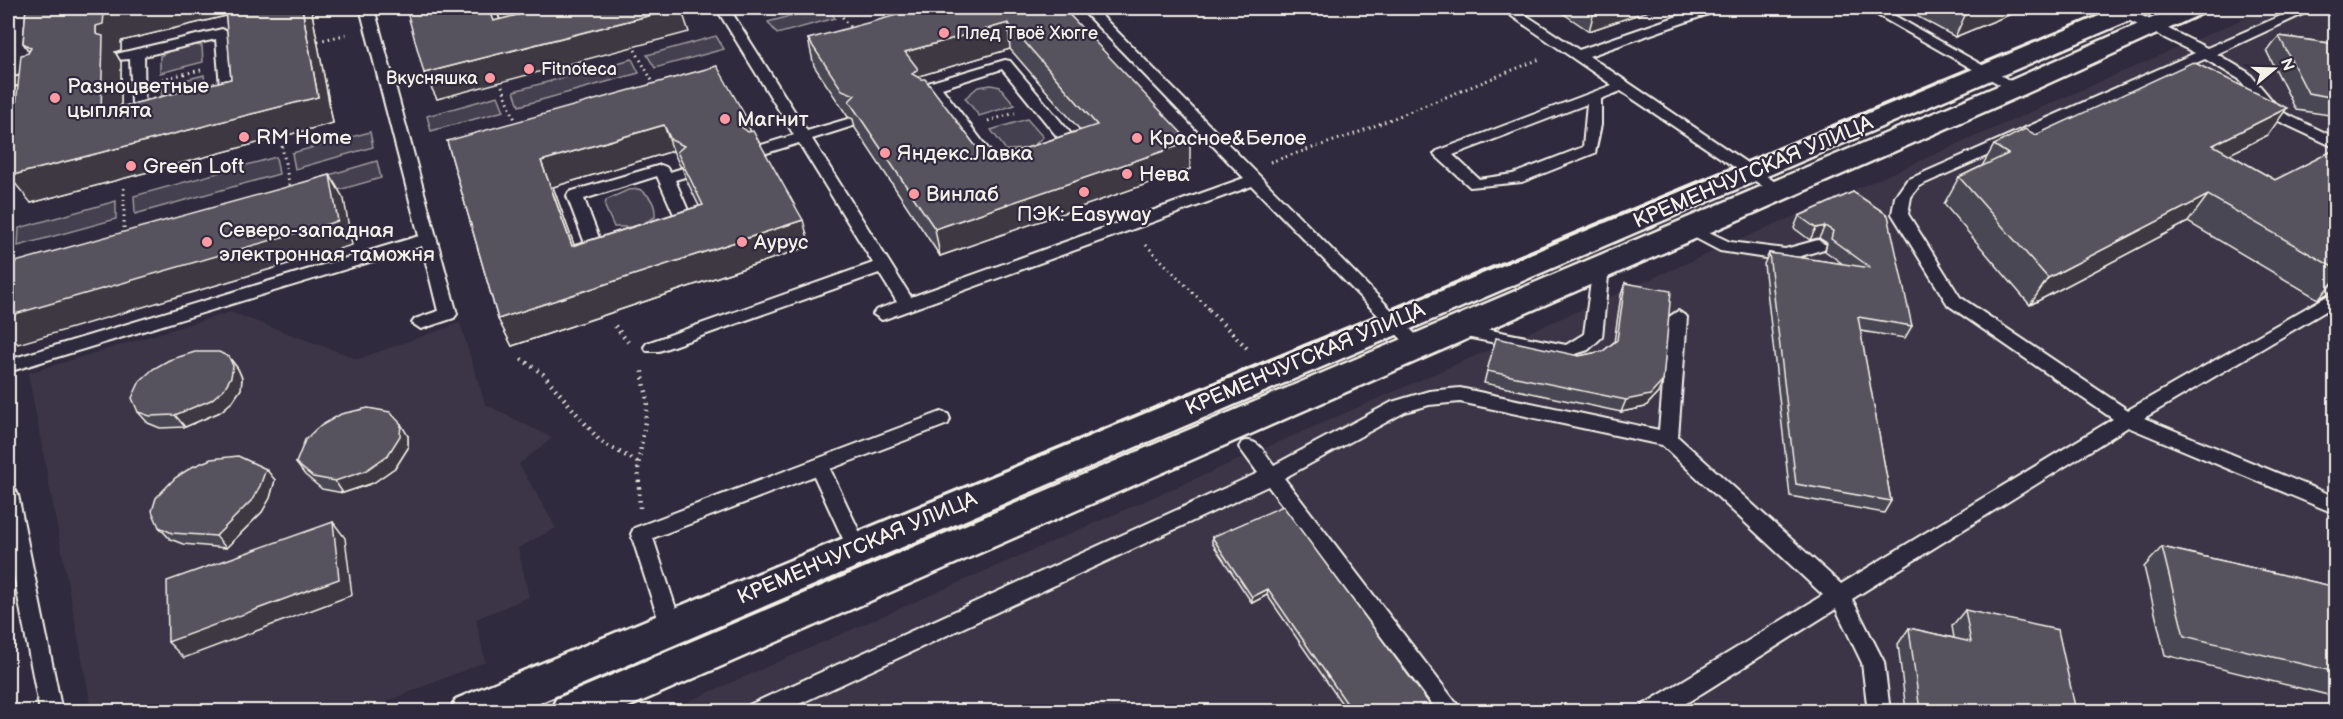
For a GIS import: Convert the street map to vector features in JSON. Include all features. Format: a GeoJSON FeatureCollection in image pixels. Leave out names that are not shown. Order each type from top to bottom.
{"type":"FeatureCollection","features":[{"type":"Feature","properties":{"kind":"street","name":"КРЕМЕНЧУГСКАЯ УЛИЦА"},"geometry":{"type":"LineString","coordinates":[[471,711],[1394,321],[1766,182],[2002,80],[2139,16],[2194,8]]}},
{"type":"Feature","properties":{"kind":"street","name":"КРЕМЕНЧУГСКАЯ УЛИЦА"},"geometry":{"type":"LineString","coordinates":[[572,711],[1690,228],[1766,182]]}},
{"type":"Feature","properties":{"kind":"lane"},"geometry":{"type":"LineString","coordinates":[[367,8],[448,314],[421,323]]}},
{"type":"Feature","properties":{"kind":"lane"},"geometry":{"type":"LineString","coordinates":[[503,8],[512,34],[534,28]]}},
{"type":"Feature","properties":{"kind":"lane"},"geometry":{"type":"LineString","coordinates":[[723,8],[907,305]]}},
{"type":"Feature","properties":{"kind":"lane"},"geometry":{"type":"LineString","coordinates":[[1088,8],[1417,345]]}},
{"type":"Feature","properties":{"kind":"lane"},"geometry":{"type":"LineString","coordinates":[[1507,8],[1766,182]]}},
{"type":"Feature","properties":{"kind":"lane"},"geometry":{"type":"LineString","coordinates":[[1570,52],[1712,8]]}},
{"type":"Feature","properties":{"kind":"lane"},"geometry":{"type":"LineString","coordinates":[[1872,8],[2002,80]]}},
{"type":"Feature","properties":{"kind":"lane"},"geometry":{"type":"LineString","coordinates":[[2309,8],[1913,183],[1904,197],[1900,214],[1954,301],[2127,419],[2336,506]]}},
{"type":"Feature","properties":{"kind":"lane"},"geometry":{"type":"LineString","coordinates":[[2139,16],[2208,53],[2244,76],[2277,115],[2336,144]]}},
{"type":"Feature","properties":{"kind":"lane"},"geometry":{"type":"LineString","coordinates":[[121,57],[222,33],[228,100],[206,106]]}},
{"type":"Feature","properties":{"kind":"lane"},"geometry":{"type":"LineString","coordinates":[[137,53],[138,123],[161,117]]}},
{"type":"Feature","properties":{"kind":"lane"},"geometry":{"type":"LineString","coordinates":[[1020,165],[998,172],[965,129],[933,97],[933,86],[1005,64],[1074,147],[1052,154]]}},
{"type":"Feature","properties":{"kind":"lane"},"geometry":{"type":"LineString","coordinates":[[8,83],[41,75]]}},
{"type":"Feature","properties":{"kind":"lane"},"geometry":{"type":"LineString","coordinates":[[1594,98],[1594,125],[1590,150],[1516,179],[1476,184],[1442,154],[1622,86]]}},
{"type":"Feature","properties":{"kind":"lane"},"geometry":{"type":"LineString","coordinates":[[757,151],[851,122]]}},
{"type":"Feature","properties":{"kind":"lane"},"geometry":{"type":"LineString","coordinates":[[618,243],[595,250],[575,196],[662,170],[685,222],[652,232]]}},
{"type":"Feature","properties":{"kind":"lane"},"geometry":{"type":"LineString","coordinates":[[666,178],[683,173]]}},
{"type":"Feature","properties":{"kind":"lane"},"geometry":{"type":"LineString","coordinates":[[882,314],[1128,226],[1250,175]]}},
{"type":"Feature","properties":{"kind":"lane"},"geometry":{"type":"LineString","coordinates":[[1690,228],[1726,247],[1785,255],[1818,245]]}},
{"type":"Feature","properties":{"kind":"lane"},"geometry":{"type":"LineString","coordinates":[[8,366],[427,239]]}},
{"type":"Feature","properties":{"kind":"lane"},"geometry":{"type":"LineString","coordinates":[[653,347],[882,266]]}},
{"type":"Feature","properties":{"kind":"lane"},"geometry":{"type":"LineString","coordinates":[[1455,329],[1566,351],[1582,346],[1593,337],[1601,266]]}},
{"type":"Feature","properties":{"kind":"lane"},"geometry":{"type":"LineString","coordinates":[[1651,711],[2127,419],[2336,297]]}},
{"type":"Feature","properties":{"kind":"lane"},"geometry":{"type":"LineString","coordinates":[[1668,438],[1678,317]]}},
{"type":"Feature","properties":{"kind":"lane"},"geometry":{"type":"LineString","coordinates":[[757,711],[1271,476],[1399,407],[1439,397],[1460,395],[1668,438],[1840,597],[1873,662],[1880,711]]}},
{"type":"Feature","properties":{"kind":"lane"},"geometry":{"type":"LineString","coordinates":[[671,627],[641,534],[941,419]]}},
{"type":"Feature","properties":{"kind":"lane"},"geometry":{"type":"LineString","coordinates":[[1249,447],[1452,711]]}},
{"type":"Feature","properties":{"kind":"lane"},"geometry":{"type":"LineString","coordinates":[[819,466],[857,548]]}},
{"type":"Feature","properties":{"kind":"lane"},"geometry":{"type":"LineString","coordinates":[[8,495],[51,711]]}},
{"type":"Feature","properties":{"kind":"path"},"geometry":{"type":"LineString","coordinates":[[836,8],[853,31]]}},
{"type":"Feature","properties":{"kind":"path"},"geometry":{"type":"LineString","coordinates":[[318,41],[356,32]]}},
{"type":"Feature","properties":{"kind":"path"},"geometry":{"type":"LineString","coordinates":[[635,50],[660,96]]}},
{"type":"Feature","properties":{"kind":"path"},"geometry":{"type":"LineString","coordinates":[[1250,175],[1402,113],[1517,69],[1570,52]]}},
{"type":"Feature","properties":{"kind":"path"},"geometry":{"type":"LineString","coordinates":[[138,85],[225,64]]}},
{"type":"Feature","properties":{"kind":"path"},"geometry":{"type":"LineString","coordinates":[[502,86],[520,135]]}},
{"type":"Feature","properties":{"kind":"path"},"geometry":{"type":"LineString","coordinates":[[965,129],[1039,105]]}},
{"type":"Feature","properties":{"kind":"path"},"geometry":{"type":"LineString","coordinates":[[282,146],[292,199]]}},
{"type":"Feature","properties":{"kind":"path"},"geometry":{"type":"LineString","coordinates":[[124,188],[124,246]]}},
{"type":"Feature","properties":{"kind":"path"},"geometry":{"type":"LineString","coordinates":[[1128,226],[1254,354]]}},
{"type":"Feature","properties":{"kind":"path"},"geometry":{"type":"LineString","coordinates":[[615,326],[630,345]]}},
{"type":"Feature","properties":{"kind":"path"},"geometry":{"type":"LineString","coordinates":[[521,359],[543,374],[600,441],[639,463]]}},
{"type":"Feature","properties":{"kind":"path"},"geometry":{"type":"LineString","coordinates":[[638,360],[645,376],[649,413],[639,463],[641,534]]}},
{"type":"Feature","properties":{"kind":"shaded area"},"geometry":{"type":"Polygon","coordinates":[[[820,8],[828,8],[835,18],[777,34],[768,22],[820,8]]]}},
{"type":"Feature","properties":{"kind":"shaded area"},"geometry":{"type":"Polygon","coordinates":[[[2268,8],[2335,8],[2335,711],[664,712],[2268,8]]]}},
{"type":"Feature","properties":{"kind":"shaded area"},"geometry":{"type":"Polygon","coordinates":[[[716,36],[724,49],[655,68],[647,55],[716,36]]]}},
{"type":"Feature","properties":{"kind":"shaded area"},"geometry":{"type":"Polygon","coordinates":[[[179,46],[202,46],[203,62],[160,73],[160,56],[179,46]]]}},
{"type":"Feature","properties":{"kind":"shaded area"},"geometry":{"type":"Polygon","coordinates":[[[632,59],[639,73],[519,106],[514,91],[632,59]]]}},
{"type":"Feature","properties":{"kind":"shaded area"},"geometry":{"type":"Polygon","coordinates":[[[204,75],[206,93],[162,104],[161,86],[204,75]]]}},
{"type":"Feature","properties":{"kind":"shaded area"},"geometry":{"type":"Polygon","coordinates":[[[991,85],[1000,87],[1015,105],[979,116],[965,98],[978,87],[991,85]]]}},
{"type":"Feature","properties":{"kind":"shaded area"},"geometry":{"type":"Polygon","coordinates":[[[498,96],[504,111],[431,131],[427,116],[498,96]]]}},
{"type":"Feature","properties":{"kind":"shaded area"},"geometry":{"type":"Polygon","coordinates":[[[1027,119],[1043,137],[1030,149],[1006,150],[991,130],[1027,119]]]}},
{"type":"Feature","properties":{"kind":"shaded area"},"geometry":{"type":"Polygon","coordinates":[[[370,132],[373,147],[295,169],[292,153],[370,132]]]}},
{"type":"Feature","properties":{"kind":"shaded area"},"geometry":{"type":"Polygon","coordinates":[[[276,157],[279,174],[135,214],[134,196],[276,157]]]}},
{"type":"Feature","properties":{"kind":"shaded area"},"geometry":{"type":"Polygon","coordinates":[[[377,161],[381,178],[300,201],[298,184],[377,161]]]}},
{"type":"Feature","properties":{"kind":"shaded area"},"geometry":{"type":"Polygon","coordinates":[[[639,189],[652,200],[655,217],[636,227],[614,227],[605,207],[606,200],[628,190],[639,189]]]}},
{"type":"Feature","properties":{"kind":"shaded area"},"geometry":{"type":"Polygon","coordinates":[[[116,201],[116,219],[18,246],[19,228],[116,201]]]}},
{"type":"Feature","properties":{"kind":"shaded area"},"geometry":{"type":"Polygon","coordinates":[[[230,312],[358,359],[460,323],[485,404],[552,438],[519,464],[556,528],[518,548],[529,597],[476,619],[485,662],[362,711],[92,711],[28,373],[230,312]]]}},
{"type":"Feature","properties":{"kind":"building"},"geometry":{"type":"Polygon","coordinates":[[[26,8],[134,8],[104,14],[103,24],[96,26],[96,34],[103,36],[101,112],[231,79],[225,8],[302,8],[318,97],[9,176],[21,55],[28,53],[31,48],[23,43],[26,8]]]}},
{"type":"Feature","properties":{"kind":"building"},"geometry":{"type":"Polygon","coordinates":[[[406,8],[488,8],[493,21],[546,8],[679,8],[424,73],[406,8]]]}},
{"type":"Feature","properties":{"kind":"building"},"geometry":{"type":"Polygon","coordinates":[[[923,8],[1063,8],[1190,142],[935,229],[849,101],[855,95],[842,90],[808,39],[923,8]],[[1008,23],[905,52],[918,69],[912,74],[925,79],[987,161],[1097,125],[1008,23]]]}},
{"type":"Feature","properties":{"kind":"building"},"geometry":{"type":"Polygon","coordinates":[[[1960,8],[1977,8],[1967,11],[1960,8]]]}},
{"type":"Feature","properties":{"kind":"building"},"geometry":{"type":"Polygon","coordinates":[[[2279,36],[2336,44],[2336,98],[2308,93],[2279,36]]]}},
{"type":"Feature","properties":{"kind":"building"},"geometry":{"type":"Polygon","coordinates":[[[2193,62],[2287,108],[2213,145],[2275,180],[2336,149],[2336,269],[2208,195],[2048,278],[1959,177],[2008,154],[1994,145],[2025,129],[2036,135],[2193,62]]]}},
{"type":"Feature","properties":{"kind":"building"},"geometry":{"type":"Polygon","coordinates":[[[717,66],[747,119],[739,125],[748,132],[753,131],[803,220],[498,319],[447,141],[717,66]],[[664,125],[541,161],[572,246],[703,205],[677,152],[684,146],[671,140],[664,125]]]}},
{"type":"Feature","properties":{"kind":"building"},"geometry":{"type":"Polygon","coordinates":[[[330,175],[338,221],[8,316],[8,264],[330,175]]]}},
{"type":"Feature","properties":{"kind":"building"},"geometry":{"type":"Polygon","coordinates":[[[1853,192],[1888,215],[1912,326],[1858,317],[1891,501],[1796,484],[1769,253],[1871,268],[1831,239],[1833,231],[1825,226],[1816,228],[1799,216],[1853,192]]]}},
{"type":"Feature","properties":{"kind":"building"},"geometry":{"type":"Polygon","coordinates":[[[1625,283],[1671,291],[1663,381],[1650,395],[1626,400],[1487,371],[1496,338],[1579,356],[1603,351],[1617,340],[1625,283]]]}},
{"type":"Feature","properties":{"kind":"building"},"geometry":{"type":"Polygon","coordinates":[[[195,352],[219,352],[229,357],[233,366],[231,377],[224,389],[211,400],[175,415],[150,416],[138,412],[132,398],[140,381],[153,369],[169,360],[195,352]]]}},
{"type":"Feature","properties":{"kind":"building"},"geometry":{"type":"Polygon","coordinates":[[[368,408],[390,412],[401,424],[400,436],[388,455],[365,471],[335,481],[313,477],[296,463],[305,440],[317,428],[341,414],[368,408]]]}},
{"type":"Feature","properties":{"kind":"building"},"geometry":{"type":"Polygon","coordinates":[[[238,456],[266,469],[252,500],[216,536],[172,533],[159,527],[152,511],[156,498],[175,478],[211,459],[238,456]]]}},
{"type":"Feature","properties":{"kind":"building"},"geometry":{"type":"Polygon","coordinates":[[[1283,506],[1432,707],[1423,711],[1352,711],[1268,589],[1252,597],[1212,537],[1283,506]]]}},
{"type":"Feature","properties":{"kind":"building"},"geometry":{"type":"Polygon","coordinates":[[[333,522],[339,579],[168,642],[167,581],[333,522]]]}},
{"type":"Feature","properties":{"kind":"building"},"geometry":{"type":"Polygon","coordinates":[[[2162,547],[2336,587],[2336,672],[2184,636],[2162,547]]]}},
{"type":"Feature","properties":{"kind":"building"},"geometry":{"type":"Polygon","coordinates":[[[1965,610],[2058,630],[2076,711],[1920,711],[1909,628],[1971,642],[1965,610]]]}},
{"type":"Feature","properties":{"kind":"place","name":"Плед Твоё Хюгге"},"geometry":{"type":"Point","coordinates":[944,33]}},
{"type":"Feature","properties":{"kind":"place","name":"Fitnoteca"},"geometry":{"type":"Point","coordinates":[529,69]}},
{"type":"Feature","properties":{"kind":"place","name":"Вкусняшка"},"geometry":{"type":"Point","coordinates":[490,78]}},
{"type":"Feature","properties":{"kind":"place","name":"Разноцветные цыплята"},"geometry":{"type":"Point","coordinates":[55,98]}},
{"type":"Feature","properties":{"kind":"place","name":"Магнит"},"geometry":{"type":"Point","coordinates":[725,119]}},
{"type":"Feature","properties":{"kind":"place","name":"RM Home"},"geometry":{"type":"Point","coordinates":[244,137]}},
{"type":"Feature","properties":{"kind":"place","name":"Красное&Белое"},"geometry":{"type":"Point","coordinates":[1137,138]}},
{"type":"Feature","properties":{"kind":"place","name":"Яндекс.Лавка"},"geometry":{"type":"Point","coordinates":[885,153]}},
{"type":"Feature","properties":{"kind":"place","name":"Green Loft"},"geometry":{"type":"Point","coordinates":[131,166]}},
{"type":"Feature","properties":{"kind":"place","name":"Нева"},"geometry":{"type":"Point","coordinates":[1127,174]}},
{"type":"Feature","properties":{"kind":"place","name":"ПЭК: Easyway"},"geometry":{"type":"Point","coordinates":[1084,192]}},
{"type":"Feature","properties":{"kind":"place","name":"Винлаб"},"geometry":{"type":"Point","coordinates":[914,194]}},
{"type":"Feature","properties":{"kind":"place","name":"Северо-западная электронная таможня"},"geometry":{"type":"Point","coordinates":[207,242]}},
{"type":"Feature","properties":{"kind":"place","name":"Аурус"},"geometry":{"type":"Point","coordinates":[742,242]}}]}
